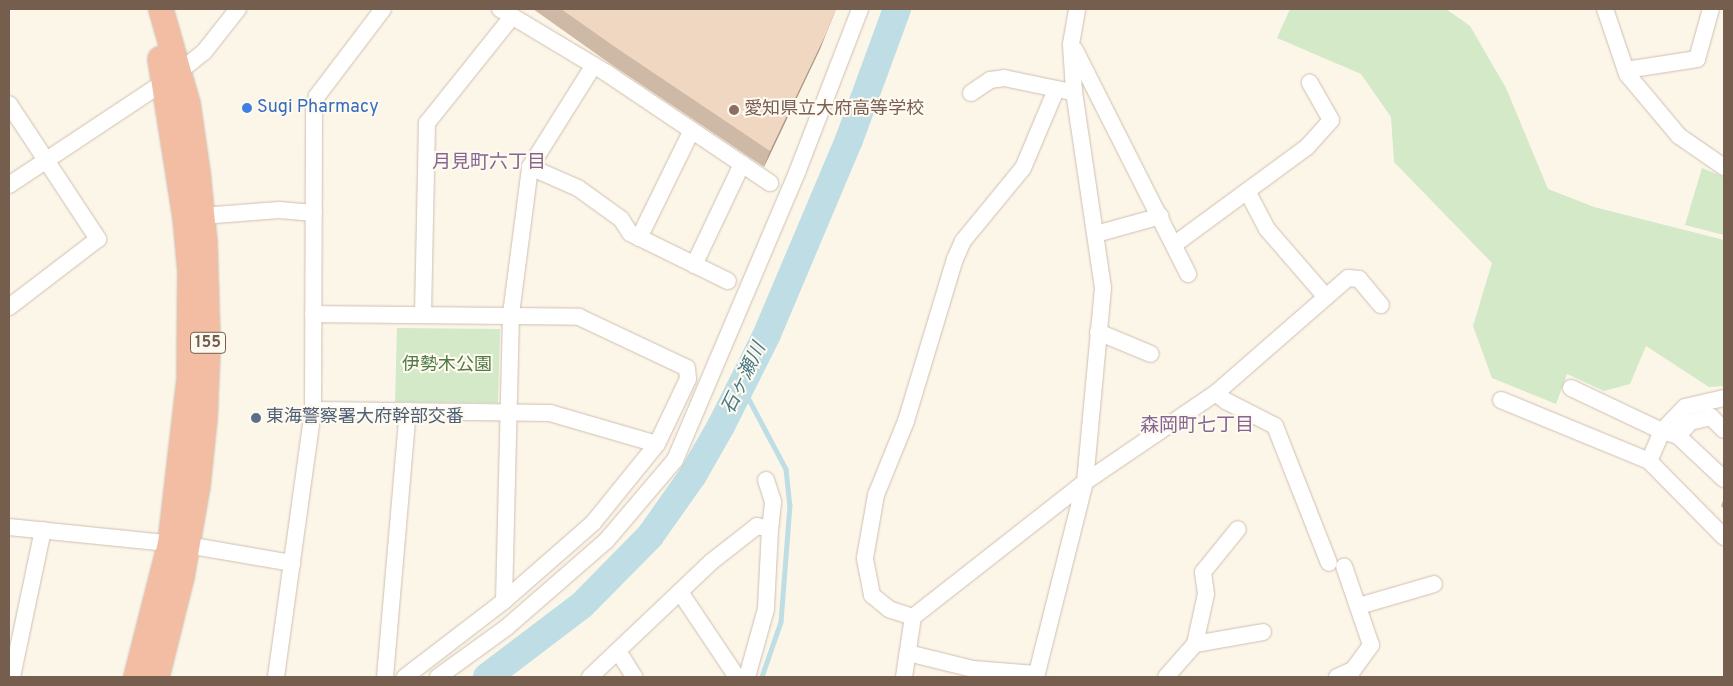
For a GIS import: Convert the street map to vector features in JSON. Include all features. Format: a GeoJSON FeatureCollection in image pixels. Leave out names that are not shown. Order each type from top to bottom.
{"type":"FeatureCollection","features":[{"type":"Feature","properties":{"kind":"highway","name":"155"},"geometry":{"type":"LineString","coordinates":[[147,9],[172,76],[188,104],[202,216],[208,310],[206,418],[178,545],[157,677]]}},
{"type":"Feature","properties":{"kind":"highway","name":"155"},"geometry":{"type":"LineString","coordinates":[[136,677],[178,545],[189,380],[190,271],[172,76],[161,9]]}},
{"type":"Feature","properties":{"kind":"street"},"geometry":{"type":"LineString","coordinates":[[9,185],[172,76],[204,52],[238,9]]}},
{"type":"Feature","properties":{"kind":"street"},"geometry":{"type":"LineString","coordinates":[[276,677],[313,410],[314,213],[317,96],[384,9]]}},
{"type":"Feature","properties":{"kind":"street"},"geometry":{"type":"LineString","coordinates":[[438,677],[507,627],[606,541],[675,460],[798,170],[860,9]]}},
{"type":"Feature","properties":{"kind":"street"},"geometry":{"type":"LineString","coordinates":[[908,653],[973,669],[1036,676],[1085,482],[1103,288],[1074,91],[1071,44],[1077,9]]}},
{"type":"Feature","properties":{"kind":"street"},"geometry":{"type":"LineString","coordinates":[[1605,9],[1626,70],[1657,113],[1679,136],[1724,167]]}},
{"type":"Feature","properties":{"kind":"street"},"geometry":{"type":"LineString","coordinates":[[1626,70],[1697,59],[1711,9]]}},
{"type":"Feature","properties":{"kind":"street"},"geometry":{"type":"LineString","coordinates":[[423,314],[427,123],[506,13],[594,65],[770,183]]}},
{"type":"Feature","properties":{"kind":"street"},"geometry":{"type":"LineString","coordinates":[[1071,44],[1161,216],[1188,274]]}},
{"type":"Feature","properties":{"kind":"street"},"geometry":{"type":"LineString","coordinates":[[504,601],[512,314],[530,167],[594,65]]}},
{"type":"Feature","properties":{"kind":"street"},"geometry":{"type":"LineString","coordinates":[[971,93],[990,80],[1004,78],[1056,90],[1074,91]]}},
{"type":"Feature","properties":{"kind":"street"},"geometry":{"type":"LineString","coordinates":[[1175,244],[1307,147],[1331,120],[1310,83]]}},
{"type":"Feature","properties":{"kind":"street"},"geometry":{"type":"LineString","coordinates":[[913,617],[889,609],[872,595],[865,558],[876,495],[906,421],[955,259],[963,241],[1023,168],[1056,90]]}},
{"type":"Feature","properties":{"kind":"street"},"geometry":{"type":"LineString","coordinates":[[9,104],[98,238],[9,307]]}},
{"type":"Feature","properties":{"kind":"street"},"geometry":{"type":"LineString","coordinates":[[639,238],[692,130]]}},
{"type":"Feature","properties":{"kind":"street"},"geometry":{"type":"LineString","coordinates":[[694,265],[742,164]]}},
{"type":"Feature","properties":{"kind":"street"},"geometry":{"type":"LineString","coordinates":[[530,167],[578,188],[620,219],[630,234],[728,281]]}},
{"type":"Feature","properties":{"kind":"street"},"geometry":{"type":"LineString","coordinates":[[1247,192],[1267,229],[1326,296]]}},
{"type":"Feature","properties":{"kind":"street"},"geometry":{"type":"LineString","coordinates":[[202,216],[279,210],[314,213]]}},
{"type":"Feature","properties":{"kind":"street"},"geometry":{"type":"LineString","coordinates":[[1096,234],[1161,216]]}},
{"type":"Feature","properties":{"kind":"street"},"geometry":{"type":"LineString","coordinates":[[904,677],[913,617],[1085,482],[1216,393],[1348,278],[1353,278],[1380,305]]}},
{"type":"Feature","properties":{"kind":"street"},"geometry":{"type":"LineString","coordinates":[[313,314],[512,314],[579,317],[687,368],[688,379],[657,444],[594,523],[504,601],[405,677]]}},
{"type":"Feature","properties":{"kind":"street"},"geometry":{"type":"LineString","coordinates":[[1098,332],[1151,354]]}},
{"type":"Feature","properties":{"kind":"street"},"geometry":{"type":"LineString","coordinates":[[1571,388],[1662,431],[1678,436],[1724,479]]}},
{"type":"Feature","properties":{"kind":"street"},"geometry":{"type":"LineString","coordinates":[[1216,393],[1226,401],[1275,426],[1337,564],[1359,606],[1371,645],[1352,670],[1337,677]]}},
{"type":"Feature","properties":{"kind":"street"},"geometry":{"type":"LineString","coordinates":[[1649,461],[1662,431],[1685,407],[1724,398]]}},
{"type":"Feature","properties":{"kind":"street"},"geometry":{"type":"LineString","coordinates":[[1501,400],[1649,461],[1724,537]]}},
{"type":"Feature","properties":{"kind":"street"},"geometry":{"type":"LineString","coordinates":[[313,410],[550,413],[657,444]]}},
{"type":"Feature","properties":{"kind":"street"},"geometry":{"type":"LineString","coordinates":[[384,677],[408,410]]}},
{"type":"Feature","properties":{"kind":"street"},"geometry":{"type":"LineString","coordinates":[[1678,436],[1690,422],[1711,417],[1724,430]]}},
{"type":"Feature","properties":{"kind":"street"},"geometry":{"type":"LineString","coordinates":[[747,677],[766,609],[773,502],[766,480]]}},
{"type":"Feature","properties":{"kind":"street"},"geometry":{"type":"LineString","coordinates":[[590,677],[742,535],[757,526],[770,529]]}},
{"type":"Feature","properties":{"kind":"street"},"geometry":{"type":"LineString","coordinates":[[9,527],[178,545],[292,564]]}},
{"type":"Feature","properties":{"kind":"street"},"geometry":{"type":"LineString","coordinates":[[1166,677],[1195,644],[1206,594],[1203,572],[1238,529]]}},
{"type":"Feature","properties":{"kind":"street"},"geometry":{"type":"LineString","coordinates":[[12,677],[43,530]]}},
{"type":"Feature","properties":{"kind":"street"},"geometry":{"type":"LineString","coordinates":[[1359,606],[1434,584]]}},
{"type":"Feature","properties":{"kind":"street"},"geometry":{"type":"LineString","coordinates":[[680,592],[737,677]]}},
{"type":"Feature","properties":{"kind":"street"},"geometry":{"type":"LineString","coordinates":[[1195,644],[1263,632]]}},
{"type":"Feature","properties":{"kind":"street"},"geometry":{"type":"LineString","coordinates":[[618,652],[634,677]]}},
{"type":"Feature","properties":{"kind":"green space"},"geometry":{"type":"Polygon","coordinates":[[[1290,9],[1446,9],[1470,26],[1506,88],[1548,189],[1594,207],[1724,240],[1724,386],[1709,387],[1646,346],[1630,384],[1604,391],[1567,374],[1556,404],[1492,378],[1473,326],[1492,263],[1394,162],[1391,117],[1361,74],[1277,38],[1290,9]]]}},
{"type":"Feature","properties":{"kind":"green space"},"geometry":{"type":"Polygon","coordinates":[[[1702,168],[1724,177],[1724,235],[1685,225],[1702,168]]]}},
{"type":"Feature","properties":{"kind":"green space","name":"伊勢木公園"},"geometry":{"type":"Polygon","coordinates":[[[397,328],[500,329],[498,403],[395,402],[397,328]]]}},
{"type":"Feature","properties":{"kind":"building","name":"愛知県立大府高等学校"},"geometry":{"type":"Polygon","coordinates":[[[561,9],[836,9],[770,151],[561,9]]]}},
{"type":"Feature","properties":{"kind":"waterway","name":"石ヶ瀬川"},"geometry":{"type":"LineString","coordinates":[[487,677],[582,605],[650,536],[693,475],[721,426],[767,334],[849,140],[897,9]]}},
{"type":"Feature","properties":{"kind":"waterway"},"geometry":{"type":"LineString","coordinates":[[742,386],[786,469],[790,505],[781,622],[762,677]]}},
{"type":"Feature","properties":{"kind":"place","name":"Sugi Pharmacy"},"geometry":{"type":"Point","coordinates":[247,108]}},
{"type":"Feature","properties":{"kind":"place","name":"愛知県立大府高等学校"},"geometry":{"type":"Point","coordinates":[734,110]}},
{"type":"Feature","properties":{"kind":"place","name":"東海警察署大府幹部交番"},"geometry":{"type":"Point","coordinates":[256,418]}},
{"type":"Feature","properties":{"kind":"district","name":"月見町六丁目"},"geometry":{"type":"Point","coordinates":[489,164]}},
{"type":"Feature","properties":{"kind":"district","name":"森岡町七丁目"},"geometry":{"type":"Point","coordinates":[1197,427]}}]}
